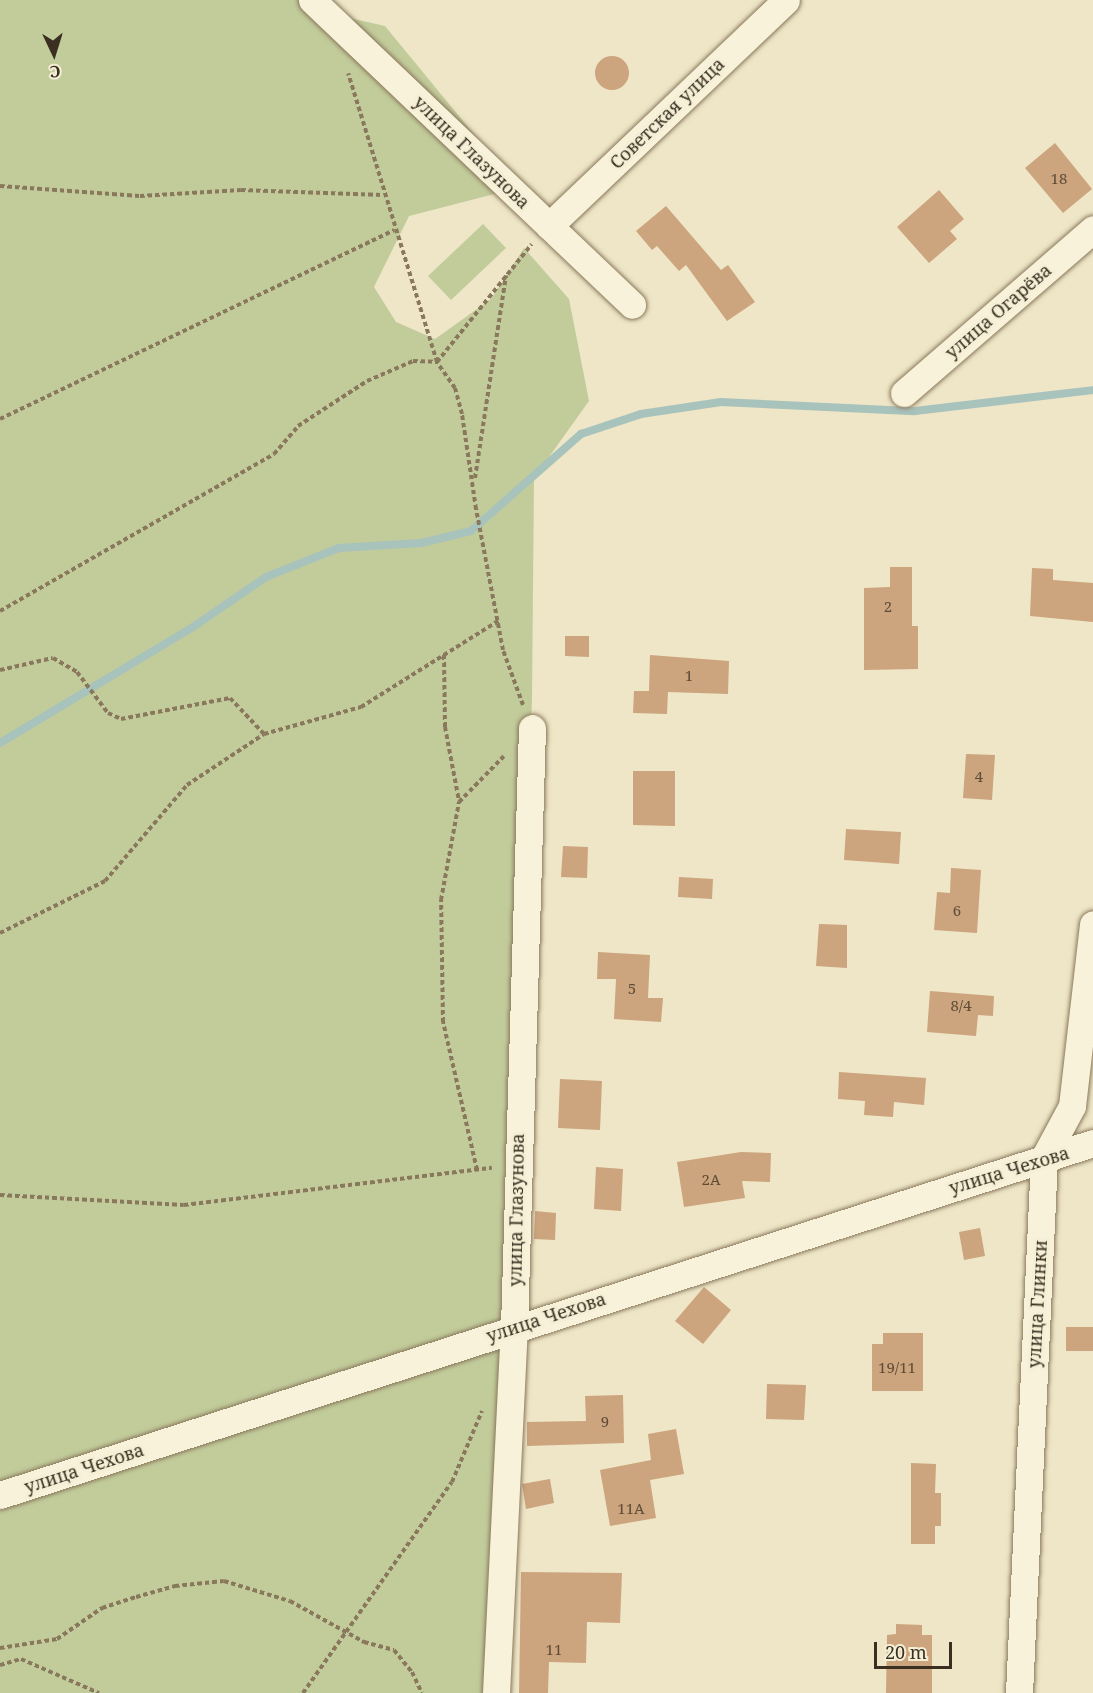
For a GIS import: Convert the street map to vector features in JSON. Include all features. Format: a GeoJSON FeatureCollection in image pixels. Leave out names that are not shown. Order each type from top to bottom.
{"type":"FeatureCollection","features":[{"type":"Feature","properties":{"kind":"street","name":"улица Глазунова"},"geometry":{"type":"LineString","coordinates":[[312,0],[632,305]]}},
{"type":"Feature","properties":{"kind":"street","name":"Советская улица"},"geometry":{"type":"LineString","coordinates":[[549,226],[786,0]]}},
{"type":"Feature","properties":{"kind":"street","name":"улица Огарёва"},"geometry":{"type":"LineString","coordinates":[[904,393],[1093,229]]}},
{"type":"Feature","properties":{"kind":"street","name":"улица Глазунова"},"geometry":{"type":"LineString","coordinates":[[496,1693],[514,1327],[532,728]]}},
{"type":"Feature","properties":{"kind":"street","name":"улица Глинки"},"geometry":{"type":"LineString","coordinates":[[1019,1693],[1044,1158],[1072,1106],[1093,924]]}},
{"type":"Feature","properties":{"kind":"street","name":"улица Чехова"},"geometry":{"type":"LineString","coordinates":[[0,1495],[514,1327],[1093,1143]]}},
{"type":"Feature","properties":{"kind":"path"},"geometry":{"type":"LineString","coordinates":[[345,63],[383,195],[437,362],[455,388],[503,650],[532,728],[459,802]]}},
{"type":"Feature","properties":{"kind":"path"},"geometry":{"type":"LineString","coordinates":[[0,186],[140,196],[241,190],[383,195]]}},
{"type":"Feature","properties":{"kind":"path"},"geometry":{"type":"LineString","coordinates":[[437,362],[507,272],[549,226]]}},
{"type":"Feature","properties":{"kind":"path"},"geometry":{"type":"LineString","coordinates":[[0,419],[394,230]]}},
{"type":"Feature","properties":{"kind":"path"},"geometry":{"type":"LineString","coordinates":[[474,482],[507,272]]}},
{"type":"Feature","properties":{"kind":"path"},"geometry":{"type":"LineString","coordinates":[[0,610],[274,454],[298,426],[367,381],[413,361],[437,362]]}},
{"type":"Feature","properties":{"kind":"path"},"geometry":{"type":"LineString","coordinates":[[0,933],[105,881],[187,785],[264,734],[361,707],[498,621]]}},
{"type":"Feature","properties":{"kind":"path"},"geometry":{"type":"LineString","coordinates":[[444,655],[444,727],[459,802],[441,900],[443,1022],[477,1170]]}},
{"type":"Feature","properties":{"kind":"path"},"geometry":{"type":"LineString","coordinates":[[0,670],[52,658],[77,672],[108,713],[121,719],[230,698],[264,734]]}},
{"type":"Feature","properties":{"kind":"path"},"geometry":{"type":"LineString","coordinates":[[0,1195],[184,1204],[499,1167]]}},
{"type":"Feature","properties":{"kind":"path"},"geometry":{"type":"LineString","coordinates":[[303,1693],[452,1482],[487,1399]]}},
{"type":"Feature","properties":{"kind":"path"},"geometry":{"type":"LineString","coordinates":[[0,1648],[57,1639],[102,1608],[136,1597],[175,1586],[224,1581],[290,1601],[364,1642],[394,1650],[412,1672],[422,1693]]}},
{"type":"Feature","properties":{"kind":"path"},"geometry":{"type":"LineString","coordinates":[[0,1665],[21,1659],[99,1693]]}},
{"type":"Feature","properties":{"kind":"green space"},"geometry":{"type":"Polygon","coordinates":[[[0,0],[309,0],[323,12],[385,26],[518,188],[409,216],[374,287],[396,322],[435,339],[491,299],[524,248],[569,299],[589,401],[534,478],[532,699],[494,1693],[0,1693],[0,0]]]}},
{"type":"Feature","properties":{"kind":"green space"},"geometry":{"type":"Polygon","coordinates":[[[483,224],[506,248],[451,300],[428,276],[483,224]]]}},
{"type":"Feature","properties":{"kind":"building"},"geometry":{"type":"Polygon","coordinates":[[[612,56],[624,61],[629,73],[624,85],[612,90],[600,85],[595,73],[600,61],[612,56]]]}},
{"type":"Feature","properties":{"kind":"building"},"geometry":{"type":"Polygon","coordinates":[[[1055,143],[1092,189],[1063,213],[1025,168],[1055,143]]]}},
{"type":"Feature","properties":{"kind":"building"},"geometry":{"type":"Polygon","coordinates":[[[939,190],[964,219],[950,231],[957,239],[929,263],[897,227],[939,190]]]}},
{"type":"Feature","properties":{"kind":"building"},"geometry":{"type":"Polygon","coordinates":[[[666,206],[721,270],[728,265],[755,302],[727,321],[686,265],[679,271],[657,246],[652,250],[636,231],[666,206]]]}},
{"type":"Feature","properties":{"kind":"building"},"geometry":{"type":"Polygon","coordinates":[[[890,567],[912,567],[912,626],[918,626],[918,669],[864,670],[864,588],[890,587],[890,567]]]}},
{"type":"Feature","properties":{"kind":"building"},"geometry":{"type":"Polygon","coordinates":[[[1032,568],[1053,569],[1053,580],[1093,583],[1093,622],[1030,616],[1032,568]]]}},
{"type":"Feature","properties":{"kind":"building"},"geometry":{"type":"Polygon","coordinates":[[[565,636],[589,636],[589,657],[565,656],[565,636]]]}},
{"type":"Feature","properties":{"kind":"building"},"geometry":{"type":"Polygon","coordinates":[[[650,655],[729,661],[728,694],[668,692],[667,714],[633,713],[634,691],[649,691],[650,655]]]}},
{"type":"Feature","properties":{"kind":"building"},"geometry":{"type":"Polygon","coordinates":[[[966,754],[995,755],[992,800],[963,798],[966,754]]]}},
{"type":"Feature","properties":{"kind":"building"},"geometry":{"type":"Polygon","coordinates":[[[633,771],[675,771],[675,826],[633,825],[633,771]]]}},
{"type":"Feature","properties":{"kind":"building"},"geometry":{"type":"Polygon","coordinates":[[[846,829],[901,832],[899,864],[844,860],[846,829]]]}},
{"type":"Feature","properties":{"kind":"building"},"geometry":{"type":"Polygon","coordinates":[[[563,846],[588,847],[587,878],[561,877],[563,846]]]}},
{"type":"Feature","properties":{"kind":"building"},"geometry":{"type":"Polygon","coordinates":[[[951,868],[981,870],[977,933],[934,930],[937,892],[950,893],[951,868]]]}},
{"type":"Feature","properties":{"kind":"building"},"geometry":{"type":"Polygon","coordinates":[[[679,877],[713,879],[712,899],[678,897],[679,877]]]}},
{"type":"Feature","properties":{"kind":"building"},"geometry":{"type":"Polygon","coordinates":[[[819,924],[847,925],[847,968],[816,966],[819,924]]]}},
{"type":"Feature","properties":{"kind":"building"},"geometry":{"type":"Polygon","coordinates":[[[598,952],[650,955],[648,998],[663,998],[661,1022],[614,1019],[616,979],[597,979],[598,952]]]}},
{"type":"Feature","properties":{"kind":"building"},"geometry":{"type":"Polygon","coordinates":[[[930,991],[994,996],[993,1016],[978,1015],[976,1036],[927,1032],[930,991]]]}},
{"type":"Feature","properties":{"kind":"building"},"geometry":{"type":"Polygon","coordinates":[[[839,1072],[926,1078],[924,1105],[894,1102],[893,1117],[864,1115],[865,1101],[838,1099],[839,1072]]]}},
{"type":"Feature","properties":{"kind":"building"},"geometry":{"type":"Polygon","coordinates":[[[560,1079],[602,1081],[600,1130],[558,1128],[560,1079]]]}},
{"type":"Feature","properties":{"kind":"building"},"geometry":{"type":"Polygon","coordinates":[[[741,1152],[771,1153],[770,1182],[742,1181],[745,1198],[684,1207],[677,1162],[741,1152]]]}},
{"type":"Feature","properties":{"kind":"building"},"geometry":{"type":"Polygon","coordinates":[[[596,1167],[623,1169],[621,1211],[594,1209],[596,1167]]]}},
{"type":"Feature","properties":{"kind":"building"},"geometry":{"type":"Polygon","coordinates":[[[535,1211],[556,1213],[555,1240],[534,1239],[535,1211]]]}},
{"type":"Feature","properties":{"kind":"building"},"geometry":{"type":"Polygon","coordinates":[[[980,1228],[985,1256],[964,1260],[959,1232],[980,1228]]]}},
{"type":"Feature","properties":{"kind":"building"},"geometry":{"type":"Polygon","coordinates":[[[704,1287],[731,1310],[703,1344],[675,1321],[704,1287]]]}},
{"type":"Feature","properties":{"kind":"building"},"geometry":{"type":"Polygon","coordinates":[[[1066,1327],[1093,1327],[1093,1351],[1066,1351],[1066,1327]]]}},
{"type":"Feature","properties":{"kind":"building"},"geometry":{"type":"Polygon","coordinates":[[[883,1333],[923,1333],[923,1391],[872,1391],[872,1344],[883,1344],[883,1333]]]}},
{"type":"Feature","properties":{"kind":"building"},"geometry":{"type":"Polygon","coordinates":[[[767,1384],[806,1385],[804,1420],[766,1419],[767,1384]]]}},
{"type":"Feature","properties":{"kind":"building"},"geometry":{"type":"Polygon","coordinates":[[[623,1395],[624,1443],[527,1446],[527,1422],[586,1421],[585,1396],[623,1395]]]}},
{"type":"Feature","properties":{"kind":"building"},"geometry":{"type":"Polygon","coordinates":[[[676,1429],[684,1474],[650,1480],[656,1518],[610,1526],[600,1470],[651,1460],[648,1434],[676,1429]]]}},
{"type":"Feature","properties":{"kind":"building"},"geometry":{"type":"Polygon","coordinates":[[[911,1463],[936,1464],[935,1493],[941,1493],[941,1526],[935,1526],[935,1544],[911,1544],[911,1463]]]}},
{"type":"Feature","properties":{"kind":"building"},"geometry":{"type":"Polygon","coordinates":[[[550,1479],[554,1503],[526,1509],[522,1484],[550,1479]]]}},
{"type":"Feature","properties":{"kind":"building"},"geometry":{"type":"Polygon","coordinates":[[[521,1572],[622,1573],[620,1623],[587,1622],[586,1663],[549,1662],[548,1693],[519,1693],[521,1572]]]}},
{"type":"Feature","properties":{"kind":"building"},"geometry":{"type":"Polygon","coordinates":[[[896,1624],[922,1625],[922,1635],[932,1635],[932,1693],[886,1693],[887,1635],[896,1634],[896,1624]]]}},
{"type":"Feature","properties":{"kind":"waterway"},"geometry":{"type":"LineString","coordinates":[[0,743],[193,627],[266,577],[339,548],[421,543],[471,531],[581,434],[641,414],[721,402],[915,411],[1093,390]]}}]}
